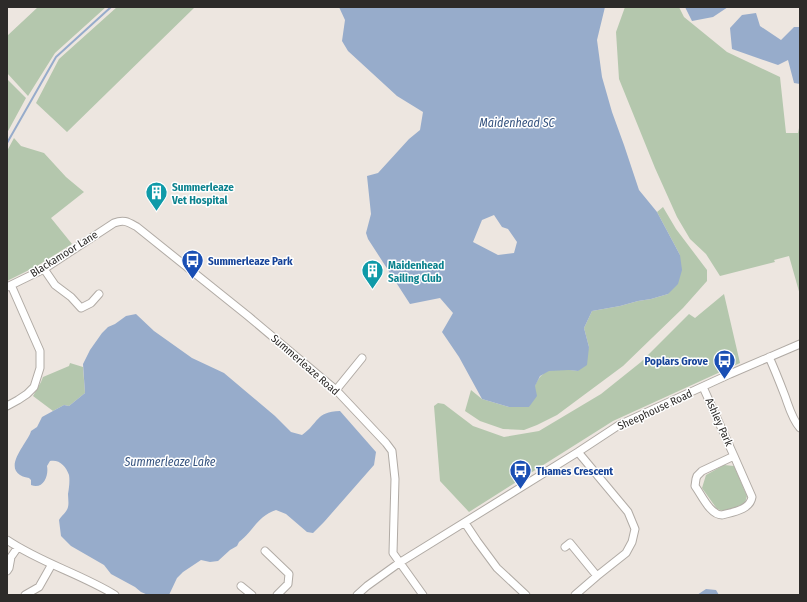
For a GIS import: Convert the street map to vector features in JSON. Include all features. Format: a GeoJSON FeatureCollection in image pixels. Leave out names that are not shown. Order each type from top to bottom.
{"type":"FeatureCollection","features":[{"type":"Feature","properties":{"kind":"street","name":"Blackamoor Lane"},"geometry":{"type":"LineString","coordinates":[[9,286],[44,269],[114,223],[120,221]]}},
{"type":"Feature","properties":{"kind":"street","name":"Summerleaze Road"},"geometry":{"type":"LineString","coordinates":[[120,221],[126,221],[137,227],[248,316],[336,390],[386,443],[392,451],[395,478],[393,553],[416,584],[422,595]]}},
{"type":"Feature","properties":{"kind":"street"},"geometry":{"type":"LineString","coordinates":[[44,269],[55,285],[71,296],[81,308],[91,303],[99,294]]}},
{"type":"Feature","properties":{"kind":"street"},"geometry":{"type":"LineString","coordinates":[[7,406],[22,397],[34,386],[40,368],[40,351],[9,286]]}},
{"type":"Feature","properties":{"kind":"street","name":"Sheephouse Road"},"geometry":{"type":"LineString","coordinates":[[357,595],[367,586],[400,563],[619,425],[800,344]]}},
{"type":"Feature","properties":{"kind":"street"},"geometry":{"type":"LineString","coordinates":[[769,357],[792,416],[800,428]]}},
{"type":"Feature","properties":{"kind":"street"},"geometry":{"type":"LineString","coordinates":[[336,390],[362,358]]}},
{"type":"Feature","properties":{"kind":"street","name":"Ashley Park"},"geometry":{"type":"LineString","coordinates":[[703,387],[734,456],[752,497],[749,505],[742,509],[719,515],[710,509],[697,489],[696,479],[702,471],[734,456]]}},
{"type":"Feature","properties":{"kind":"street"},"geometry":{"type":"LineString","coordinates":[[575,595],[626,554],[632,542],[635,529],[628,512],[578,452]]}},
{"type":"Feature","properties":{"kind":"street"},"geometry":{"type":"LineString","coordinates":[[465,523],[497,568],[526,595]]}},
{"type":"Feature","properties":{"kind":"street"},"geometry":{"type":"LineString","coordinates":[[7,540],[52,564],[101,586],[115,595]]}},
{"type":"Feature","properties":{"kind":"street"},"geometry":{"type":"LineString","coordinates":[[567,543],[597,576]]}},
{"type":"Feature","properties":{"kind":"street"},"geometry":{"type":"LineString","coordinates":[[7,571],[11,557],[18,547]]}},
{"type":"Feature","properties":{"kind":"street"},"geometry":{"type":"LineString","coordinates":[[265,552],[289,574],[288,584],[277,595]]}},
{"type":"Feature","properties":{"kind":"street"},"geometry":{"type":"LineString","coordinates":[[25,595],[39,587],[52,564]]}},
{"type":"Feature","properties":{"kind":"street"},"geometry":{"type":"LineString","coordinates":[[241,586],[252,595]]}},
{"type":"Feature","properties":{"kind":"green space"},"geometry":{"type":"Polygon","coordinates":[[[38,7],[106,7],[55,53],[28,96],[7,73],[7,36],[38,7]]]}},
{"type":"Feature","properties":{"kind":"green space"},"geometry":{"type":"Polygon","coordinates":[[[117,7],[195,7],[67,132],[36,103],[59,59],[117,7]]]}},
{"type":"Feature","properties":{"kind":"green space"},"geometry":{"type":"Polygon","coordinates":[[[625,7],[679,7],[684,17],[727,52],[780,77],[786,133],[798,133],[800,123],[800,295],[789,256],[774,260],[775,262],[720,276],[706,254],[690,239],[677,217],[655,168],[619,79],[616,32],[625,7]]]}},
{"type":"Feature","properties":{"kind":"green space"},"geometry":{"type":"Polygon","coordinates":[[[7,79],[26,98],[7,133],[7,79]]]}},
{"type":"Feature","properties":{"kind":"green space"},"geometry":{"type":"Polygon","coordinates":[[[14,138],[21,146],[44,153],[66,177],[84,192],[51,218],[72,244],[37,266],[7,281],[7,151],[14,138]]]}},
{"type":"Feature","properties":{"kind":"green space"},"geometry":{"type":"Polygon","coordinates":[[[663,207],[676,229],[707,270],[707,281],[683,308],[623,366],[557,415],[537,425],[524,430],[503,429],[480,421],[465,411],[471,390],[482,399],[509,407],[529,407],[537,381],[544,373],[554,370],[578,371],[589,347],[584,328],[592,311],[620,306],[668,294],[680,255],[657,212],[663,207]]]}},
{"type":"Feature","properties":{"kind":"green space"},"geometry":{"type":"Polygon","coordinates":[[[724,294],[740,363],[613,421],[469,512],[440,481],[434,406],[438,403],[444,404],[473,426],[504,437],[539,431],[601,394],[641,362],[689,314],[695,318],[724,294]]]}},
{"type":"Feature","properties":{"kind":"green space"},"geometry":{"type":"Polygon","coordinates":[[[70,363],[83,367],[85,393],[69,406],[64,405],[53,411],[33,396],[43,377],[69,366],[70,363]]]}},
{"type":"Feature","properties":{"kind":"green space"},"geometry":{"type":"Polygon","coordinates":[[[724,465],[734,466],[747,496],[745,503],[726,512],[717,509],[702,488],[706,475],[724,465]]]}},
{"type":"Feature","properties":{"kind":"water","name":"Maidenhead SC"},"geometry":{"type":"Polygon","coordinates":[[[339,7],[605,7],[597,40],[602,77],[612,112],[639,190],[657,212],[680,255],[682,270],[678,284],[668,294],[620,306],[592,311],[584,328],[589,347],[587,365],[578,371],[549,371],[540,376],[535,386],[537,396],[529,407],[509,407],[482,399],[459,357],[442,332],[453,313],[440,298],[410,304],[368,239],[366,233],[371,214],[367,176],[378,173],[409,139],[420,130],[423,112],[397,96],[348,51],[342,41],[345,20],[339,7]],[[494,215],[482,220],[473,242],[498,255],[514,253],[517,242],[508,229],[502,227],[494,215]]]}},
{"type":"Feature","properties":{"kind":"water"},"geometry":{"type":"Polygon","coordinates":[[[685,7],[728,7],[713,17],[692,21],[685,7]]]}},
{"type":"Feature","properties":{"kind":"water"},"geometry":{"type":"Polygon","coordinates":[[[756,13],[760,26],[781,40],[794,27],[800,27],[800,84],[794,83],[788,60],[778,65],[732,49],[730,28],[742,15],[756,13]]]}},
{"type":"Feature","properties":{"kind":"water","name":"Summerleaze Lake"},"geometry":{"type":"Polygon","coordinates":[[[136,314],[154,331],[192,358],[224,373],[275,416],[291,432],[302,435],[321,416],[326,413],[340,411],[376,452],[374,465],[313,533],[307,532],[286,514],[276,510],[269,513],[259,520],[237,546],[218,561],[210,562],[201,560],[183,572],[177,578],[169,595],[148,595],[141,592],[135,587],[111,574],[104,565],[71,546],[61,536],[59,520],[68,507],[69,482],[68,472],[62,464],[56,461],[50,461],[47,466],[46,478],[39,486],[31,485],[31,480],[20,475],[16,471],[15,465],[16,459],[31,431],[37,427],[42,417],[64,405],[69,406],[85,393],[83,364],[90,350],[102,333],[108,327],[126,316],[136,314]]]}},
{"type":"Feature","properties":{"kind":"water"},"geometry":{"type":"Polygon","coordinates":[[[706,589],[716,590],[719,595],[697,595],[706,589]]]}},
{"type":"Feature","properties":{"kind":"waterway"},"geometry":{"type":"LineString","coordinates":[[7,143],[56,57],[111,7]]}},
{"type":"Feature","properties":{"kind":"place","name":"Summerleaze Vet Hospital"},"geometry":{"type":"Point","coordinates":[156,212]}},
{"type":"Feature","properties":{"kind":"place","name":"Summerleaze Park"},"geometry":{"type":"Point","coordinates":[192,280]}},
{"type":"Feature","properties":{"kind":"place","name":"Maidenhead Sailing Club"},"geometry":{"type":"Point","coordinates":[373,290]}},
{"type":"Feature","properties":{"kind":"place","name":"Poplars Grove"},"geometry":{"type":"Point","coordinates":[724,380]}},
{"type":"Feature","properties":{"kind":"place","name":"Thames Crescent"},"geometry":{"type":"Point","coordinates":[521,490]}}]}
